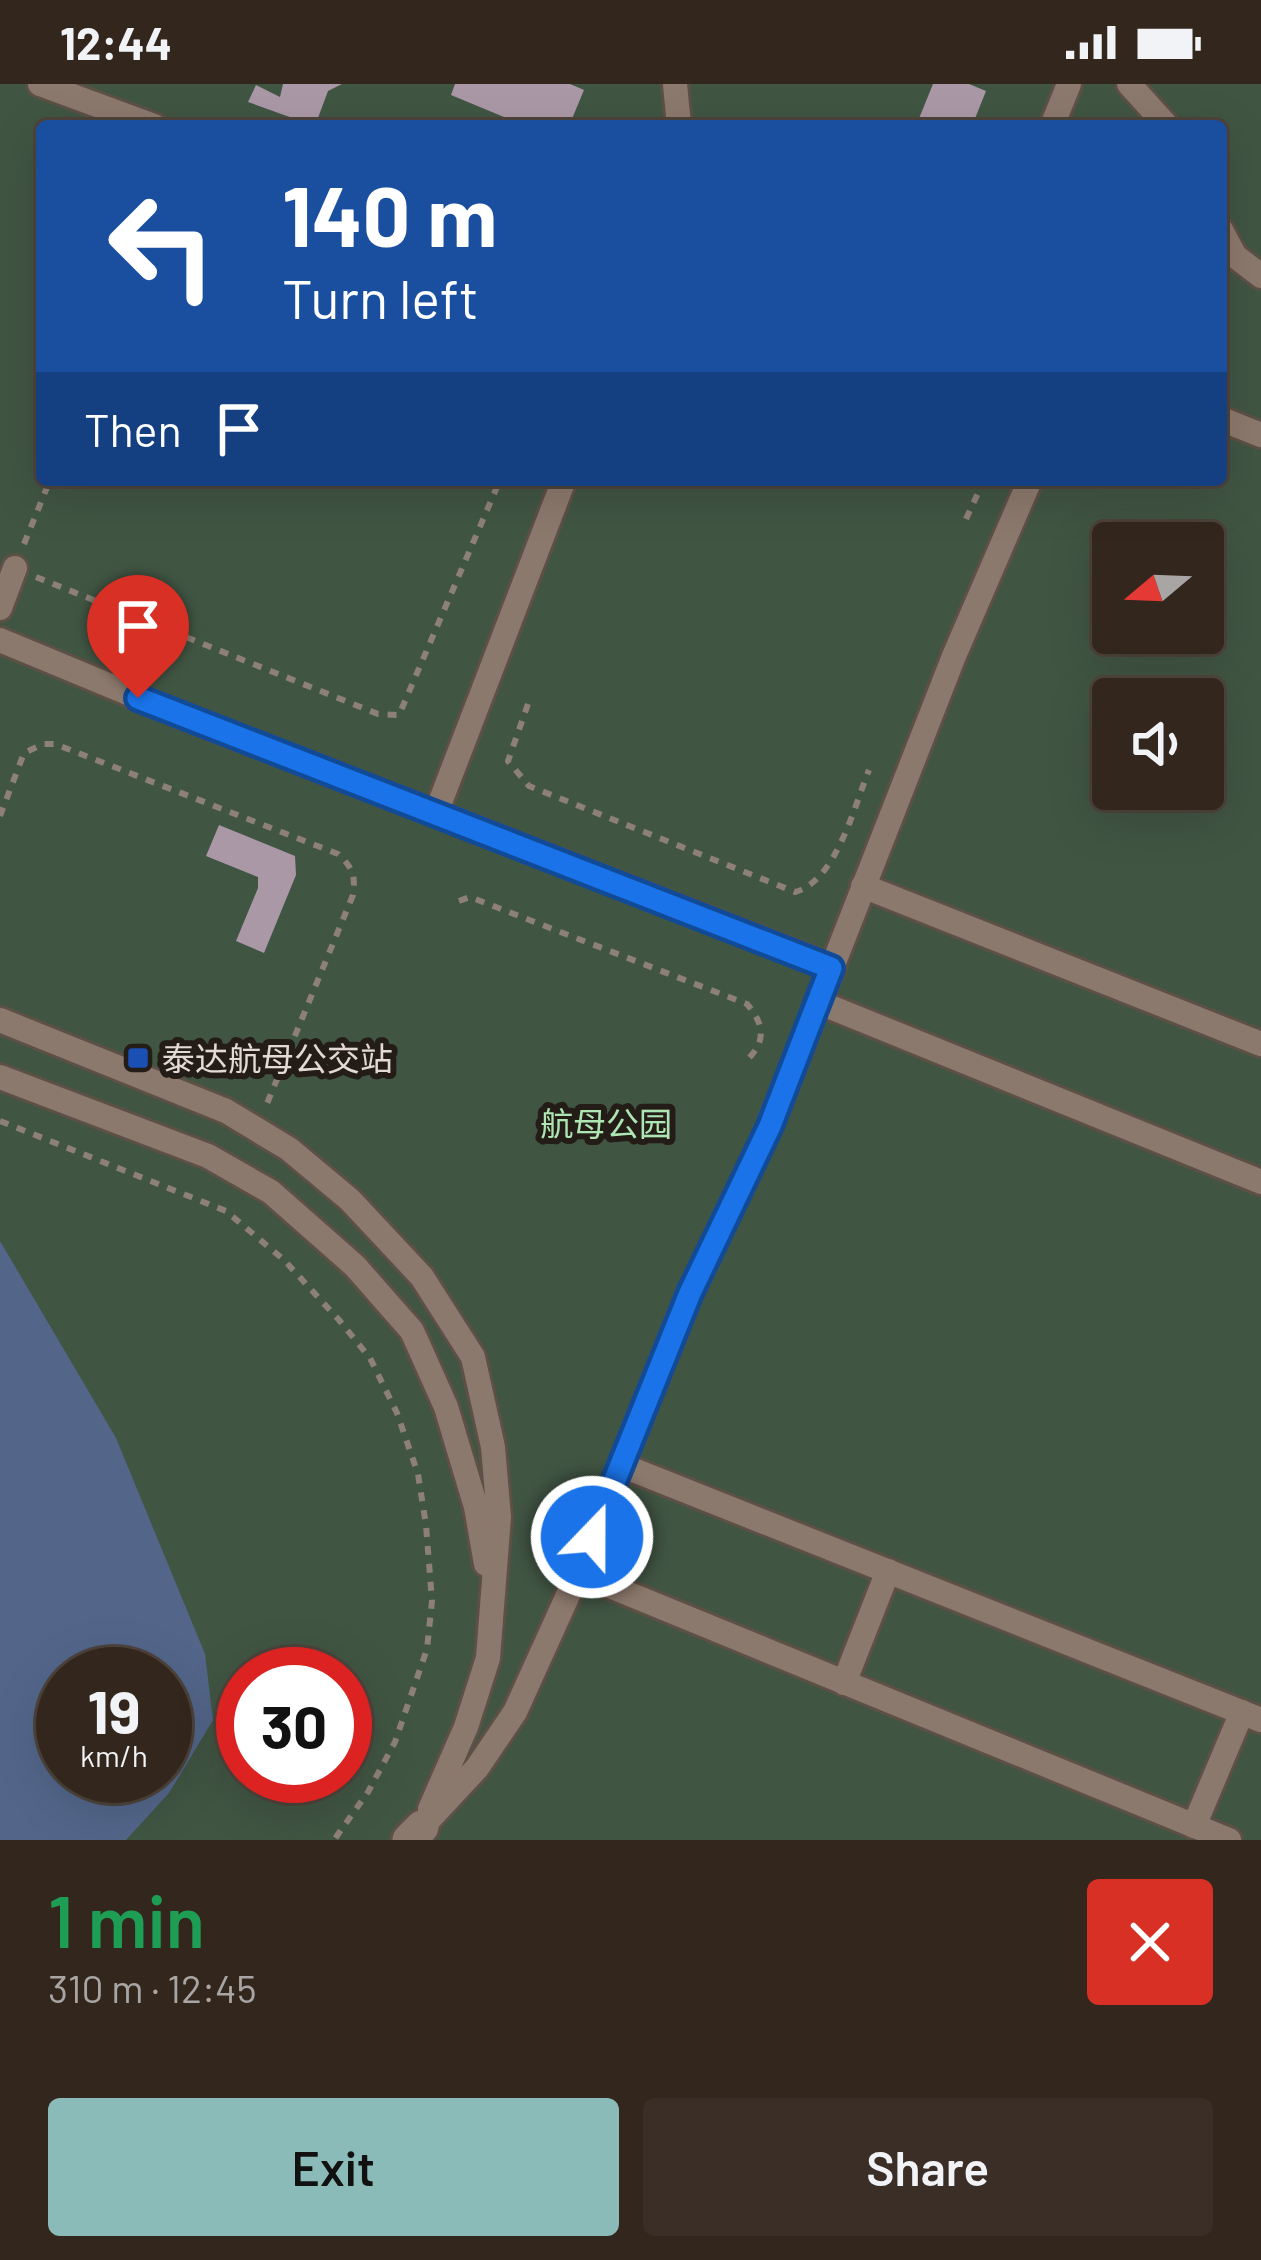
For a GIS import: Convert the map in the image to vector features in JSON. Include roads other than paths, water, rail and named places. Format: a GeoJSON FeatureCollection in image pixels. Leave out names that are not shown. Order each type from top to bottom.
{"type":"FeatureCollection","features":[{"type":"Feature","properties":{"kind":"street"},"geometry":{"type":"LineString","coordinates":[[40,84],[138,120]]}},
{"type":"Feature","properties":{"kind":"street"},"geometry":{"type":"LineString","coordinates":[[675,84],[678,120]]}},
{"type":"Feature","properties":{"kind":"street"},"geometry":{"type":"LineString","coordinates":[[1054,120],[1069,84]]}},
{"type":"Feature","properties":{"kind":"street"},"geometry":{"type":"LineString","coordinates":[[1129,84],[1162,120]]}},
{"type":"Feature","properties":{"kind":"street"},"geometry":{"type":"LineString","coordinates":[[1227,241],[1235,256],[1261,276]]}},
{"type":"Feature","properties":{"kind":"street"},"geometry":{"type":"LineString","coordinates":[[1227,421],[1261,435]]}},
{"type":"Feature","properties":{"kind":"street"},"geometry":{"type":"LineString","coordinates":[[436,813],[562,486]]}},
{"type":"Feature","properties":{"kind":"street"},"geometry":{"type":"LineString","coordinates":[[415,1834],[477,1768],[515,1712],[578,1573],[690,1293],[770,1126],[954,656],[1027,486]]}},
{"type":"Feature","properties":{"kind":"street"},"geometry":{"type":"LineString","coordinates":[[0,608],[15,568]]}},
{"type":"Feature","properties":{"kind":"street"},"geometry":{"type":"LineString","coordinates":[[0,640],[831,968]]}},
{"type":"Feature","properties":{"kind":"street"},"geometry":{"type":"LineString","coordinates":[[863,886],[1261,1044]]}},
{"type":"Feature","properties":{"kind":"street"},"geometry":{"type":"LineString","coordinates":[[818,1002],[1261,1182]]}},
{"type":"Feature","properties":{"kind":"street"},"geometry":{"type":"LineString","coordinates":[[0,1020],[226,1111],[262,1131],[350,1200],[422,1277],[473,1357],[494,1447],[499,1517],[488,1658],[466,1727],[415,1834]]}},
{"type":"Feature","properties":{"kind":"street"},"geometry":{"type":"LineString","coordinates":[[0,1077],[208,1156],[271,1192],[356,1266],[412,1331],[446,1407],[476,1507],[492,1596]]}},
{"type":"Feature","properties":{"kind":"street"},"geometry":{"type":"LineString","coordinates":[[621,1465],[1251,1716],[1194,1826]]}},
{"type":"Feature","properties":{"kind":"street"},"geometry":{"type":"LineString","coordinates":[[844,1683],[888,1571]]}},
{"type":"Feature","properties":{"kind":"street"},"geometry":{"type":"LineString","coordinates":[[578,1573],[1229,1840]]}},
{"type":"Feature","properties":{"kind":"water"},"geometry":{"type":"Polygon","coordinates":[[[0,1241],[116,1438],[205,1654],[213,1720],[192,1755],[192,1647],[36,1647],[36,1803],[160,1803],[126,1840],[0,1840],[0,1241]]]}},
{"type":"Feature","properties":{"kind":"place","name":"泰达航母公交站"},"geometry":{"type":"Point","coordinates":[138,1058]}},
{"type":"Feature","properties":{"kind":"park label","name":"航母公园"},"geometry":{"type":"Point","coordinates":[606,1123]}}]}
